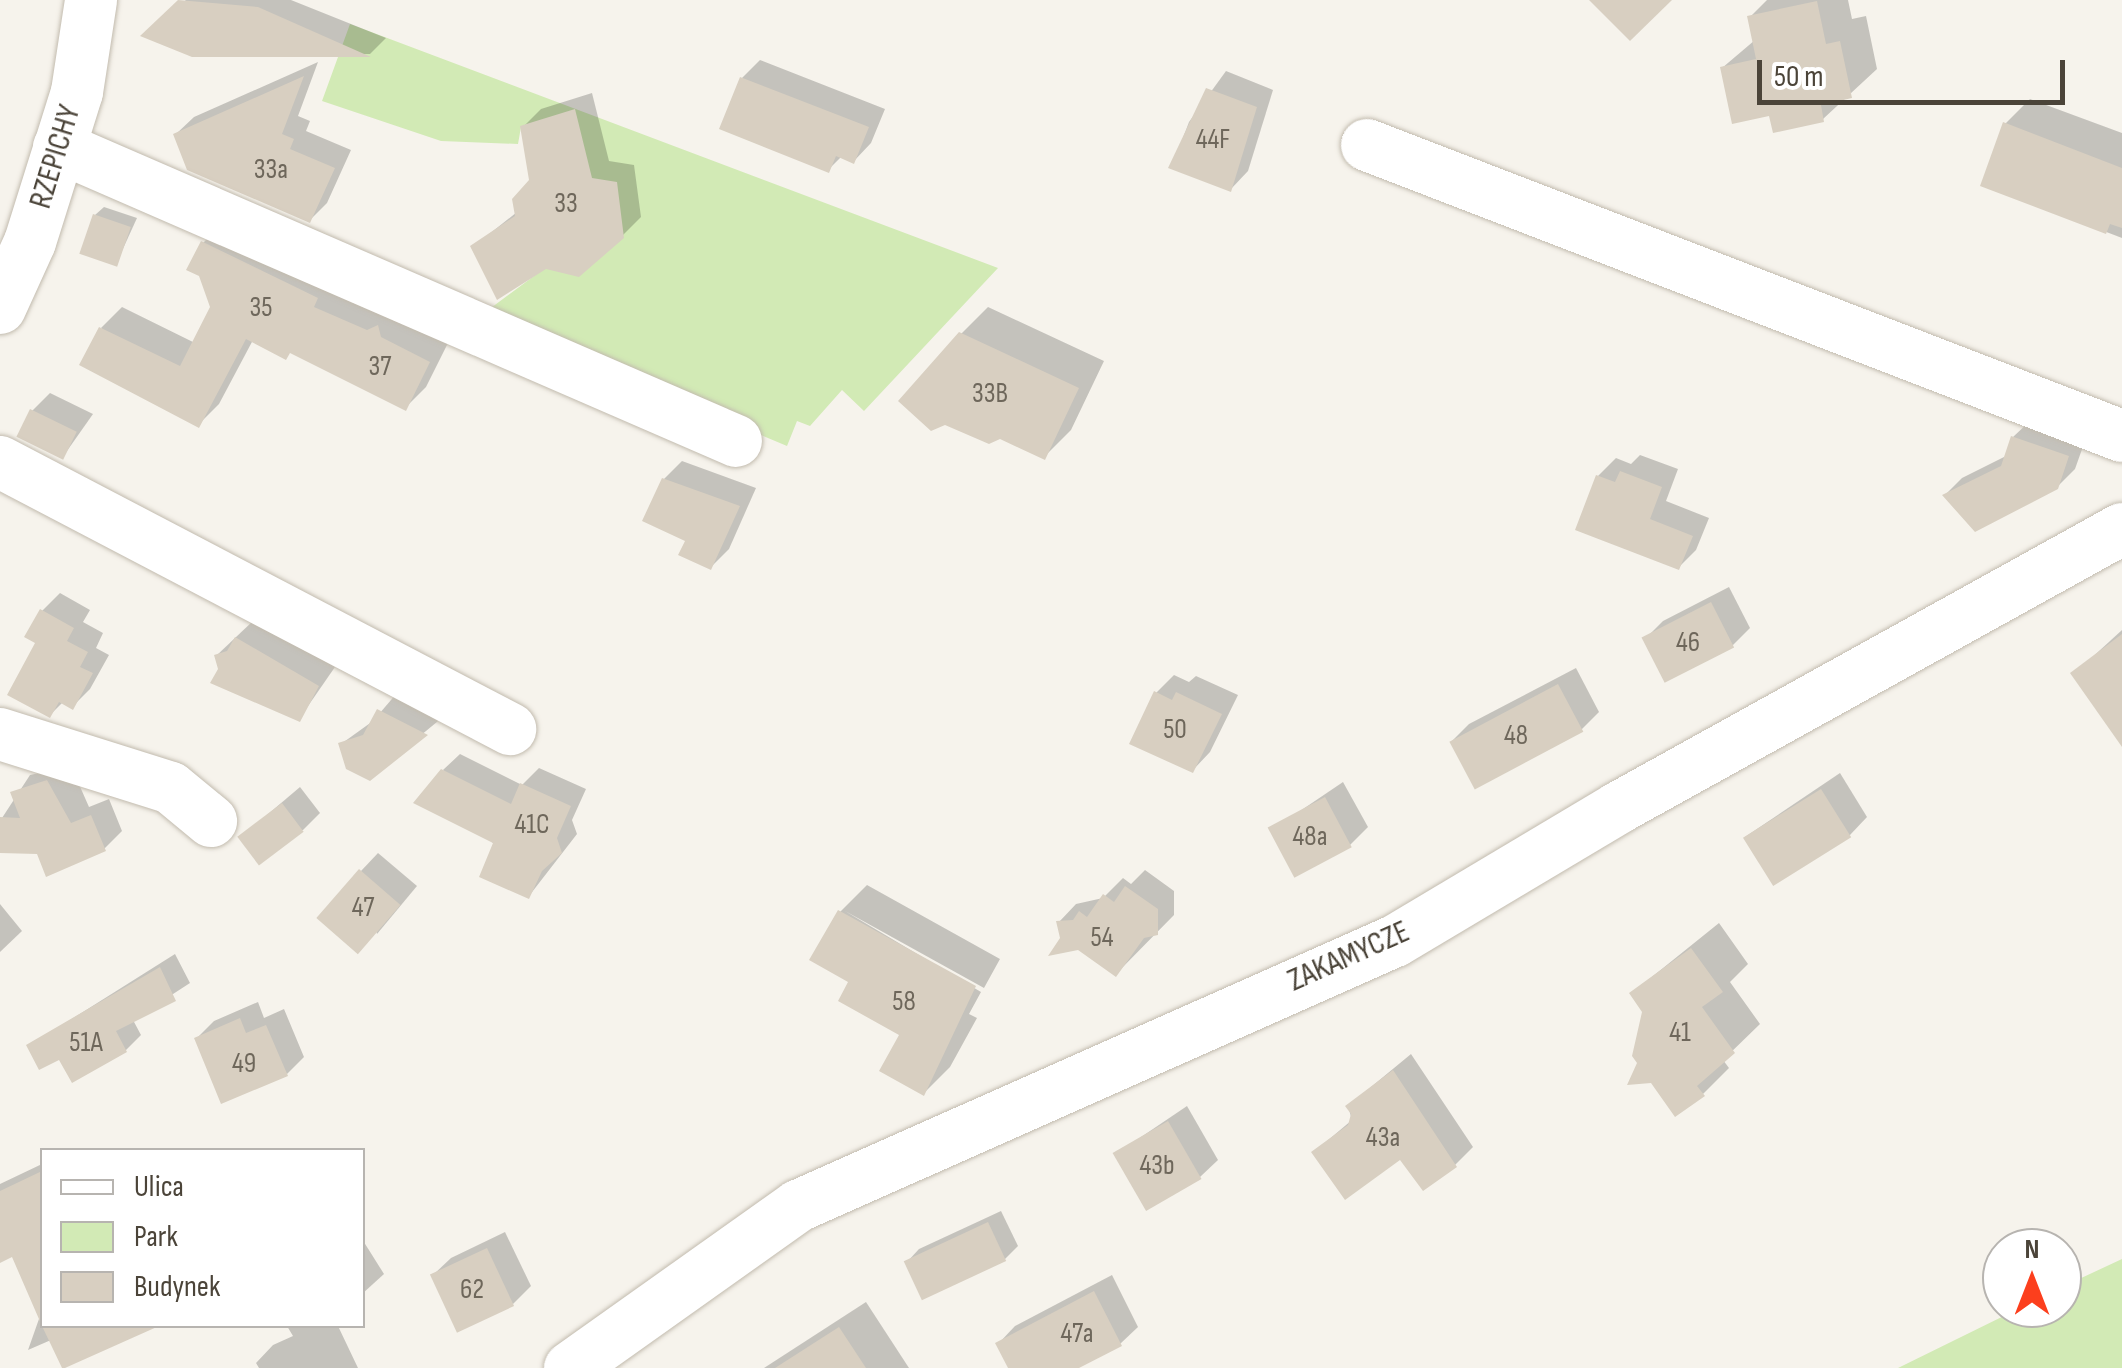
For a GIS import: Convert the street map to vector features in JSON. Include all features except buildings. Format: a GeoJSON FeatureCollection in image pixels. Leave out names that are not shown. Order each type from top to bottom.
{"type":"FeatureCollection","features":[{"type":"Feature","properties":{"kind":"street","name":"RZEPICHY"},"geometry":{"type":"LineString","coordinates":[[0,308],[30,242],[76,92],[92,0]]}},
{"type":"Feature","properties":{"kind":"street"},"geometry":{"type":"LineString","coordinates":[[1368,146],[2122,436]]}},
{"type":"Feature","properties":{"kind":"street"},"geometry":{"type":"LineString","coordinates":[[59,147],[736,441]]}},
{"type":"Feature","properties":{"kind":"street"},"geometry":{"type":"LineString","coordinates":[[0,462],[510,728]]}},
{"type":"Feature","properties":{"kind":"street","name":"ZAKAMYCZE"},"geometry":{"type":"LineString","coordinates":[[570,1368],[798,1206],[1394,941],[1618,808],[2122,529]]}},
{"type":"Feature","properties":{"kind":"street"},"geometry":{"type":"LineString","coordinates":[[0,734],[171,788],[211,821]]}},
{"type":"Feature","properties":{"kind":"green space"},"geometry":{"type":"Polygon","coordinates":[[[350,24],[998,268],[864,411],[842,390],[810,426],[797,421],[787,446],[480,316],[553,262],[521,127],[518,144],[441,141],[322,101],[350,24]]]}},
{"type":"Feature","properties":{"kind":"green space"},"geometry":{"type":"Polygon","coordinates":[[[2122,1259],[2122,1368],[1898,1368],[1982,1327],[2082,1328],[2082,1278],[2122,1259]]]}}]}
